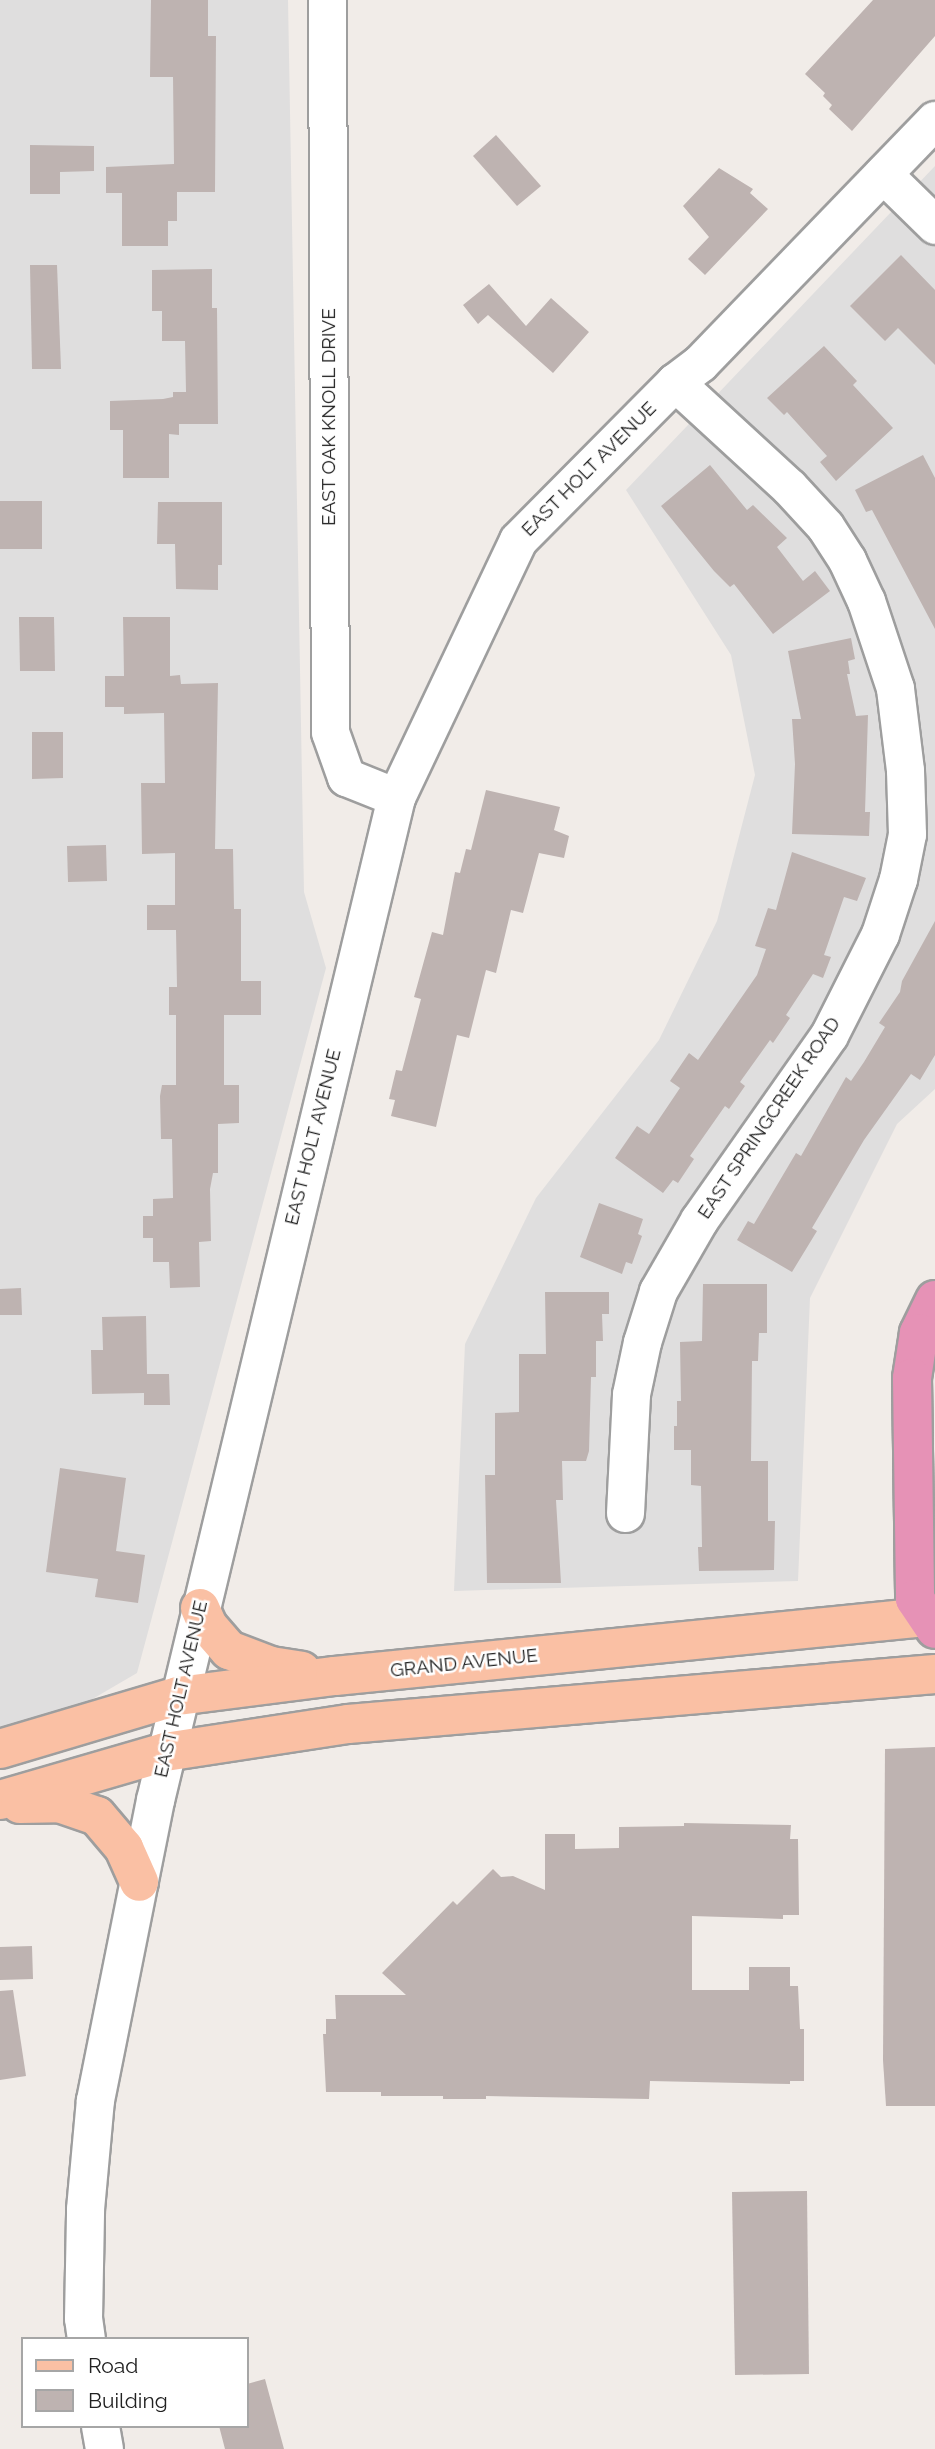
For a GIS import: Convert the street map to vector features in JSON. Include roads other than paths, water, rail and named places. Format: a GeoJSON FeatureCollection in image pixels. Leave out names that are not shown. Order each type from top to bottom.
{"type":"FeatureCollection","features":[{"type":"Feature","properties":{"kind":"highway"},"geometry":{"type":"LineString","coordinates":[[932,1620],[915,1599],[912,1378],[919,1333],[935,1300]]}},
{"type":"Feature","properties":{"kind":"main road"},"geometry":{"type":"LineString","coordinates":[[200,1608],[208,1626],[229,1650],[271,1666],[335,1676]]}},
{"type":"Feature","properties":{"kind":"main road","name":"GRAND AVENUE"},"geometry":{"type":"LineString","coordinates":[[0,1749],[178,1696],[335,1676],[932,1620]]}},
{"type":"Feature","properties":{"kind":"main road"},"geometry":{"type":"LineString","coordinates":[[0,1802],[165,1752],[348,1724],[935,1674]]}},
{"type":"Feature","properties":{"kind":"main road"},"geometry":{"type":"LineString","coordinates":[[0,1802],[58,1803],[97,1816],[124,1848],[139,1882]]}},
{"type":"Feature","properties":{"kind":"street","name":"EAST OAK KNOLL DRIVE"},"geometry":{"type":"LineString","coordinates":[[327,0],[330,732],[346,777],[396,797]]}},
{"type":"Feature","properties":{"kind":"street","name":"EAST HOLT AVENUE"},"geometry":{"type":"LineString","coordinates":[[86,2337],[83,2318],[85,2209],[95,2100],[165,1752],[396,797],[518,540],[675,382],[700,363],[935,120]]}},
{"type":"Feature","properties":{"kind":"street"},"geometry":{"type":"LineString","coordinates":[[883,174],[935,225]]}},
{"type":"Feature","properties":{"kind":"street","name":"EAST SPRINGCREEK ROAD"},"geometry":{"type":"LineString","coordinates":[[625,1513],[631,1394],[642,1342],[659,1291],[699,1220],[829,1035],[880,934],[898,879],[921,835],[895,688],[866,601],[847,560],[825,526],[789,487],[675,382]]}},
{"type":"Feature","properties":{"kind":"street"},"geometry":{"type":"LineString","coordinates":[[100,2428],[104,2449]]}}]}
